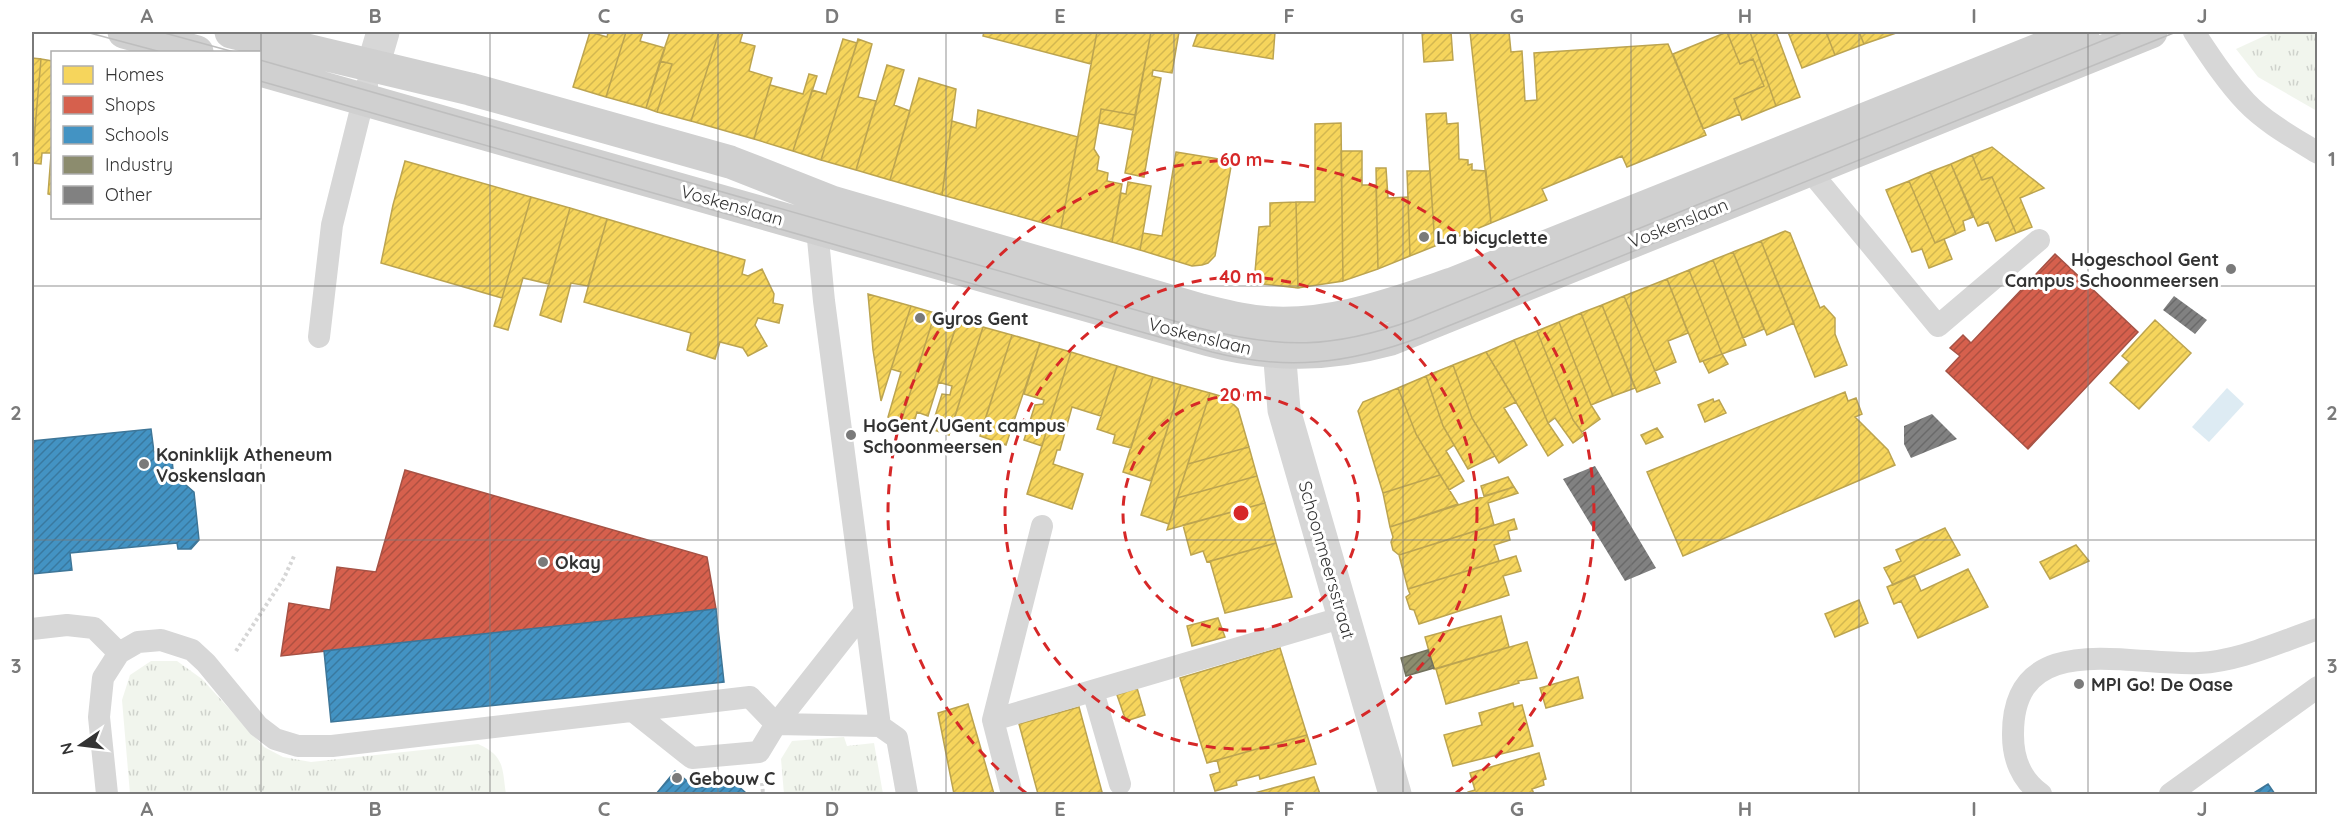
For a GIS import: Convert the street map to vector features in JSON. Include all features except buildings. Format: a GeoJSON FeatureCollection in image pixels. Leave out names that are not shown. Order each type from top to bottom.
{"type":"FeatureCollection","features":[{"type":"Feature","properties":{"kind":"street"},"geometry":{"type":"LineString","coordinates":[[124,32],[193,51]]}},
{"type":"Feature","properties":{"kind":"street","name":"Voskenslaan"},"geometry":{"type":"LineString","coordinates":[[231,32],[470,89],[730,162],[832,202],[1201,310],[1246,320],[1278,338]]}},
{"type":"Feature","properties":{"kind":"street"},"geometry":{"type":"LineString","coordinates":[[373,66],[383,32]]}},
{"type":"Feature","properties":{"kind":"street","name":"Voskenslaan"},"geometry":{"type":"LineString","coordinates":[[1799,159],[2083,32]]}},
{"type":"Feature","properties":{"kind":"street","name":"Voskenslaan"},"geometry":{"type":"LineString","coordinates":[[261,70],[1239,348],[1406,300],[2151,32]]}},
{"type":"Feature","properties":{"kind":"street","name":"Schoonmeersstraat"},"geometry":{"type":"LineString","coordinates":[[1278,338],[1284,410],[1395,795]]}},
{"type":"Feature","properties":{"kind":"lane"},"geometry":{"type":"LineString","coordinates":[[2194,32],[2217,68],[2247,103],[2279,128],[2318,153]]}},
{"type":"Feature","properties":{"kind":"lane"},"geometry":{"type":"LineString","coordinates":[[319,337],[332,225],[373,66]]}},
{"type":"Feature","properties":{"kind":"lane"},"geometry":{"type":"LineString","coordinates":[[1799,159],[1938,326],[2039,240]]}},
{"type":"Feature","properties":{"kind":"lane"},"geometry":{"type":"LineString","coordinates":[[817,229],[824,301],[880,726]]}},
{"type":"Feature","properties":{"kind":"lane"},"geometry":{"type":"LineString","coordinates":[[1012,795],[993,720],[1042,526]]}},
{"type":"Feature","properties":{"kind":"lane"},"geometry":{"type":"LineString","coordinates":[[634,712],[692,758],[759,752],[776,724],[865,611]]}},
{"type":"Feature","properties":{"kind":"lane"},"geometry":{"type":"LineString","coordinates":[[993,720],[1344,617]]}},
{"type":"Feature","properties":{"kind":"lane"},"geometry":{"type":"LineString","coordinates":[[32,629],[67,625],[94,628],[119,653]]}},
{"type":"Feature","properties":{"kind":"lane"},"geometry":{"type":"LineString","coordinates":[[2041,795],[2019,769],[2013,744],[2013,721],[2024,690],[2046,668],[2081,658],[2199,663],[2253,652],[2318,629]]}},
{"type":"Feature","properties":{"kind":"lane"},"geometry":{"type":"LineString","coordinates":[[107,795],[99,717],[103,678],[119,653],[138,642],[161,640],[192,650],[258,726],[275,739],[298,746],[332,746],[750,697],[776,724],[880,726],[897,738],[907,795]]}},
{"type":"Feature","properties":{"kind":"lane"},"geometry":{"type":"LineString","coordinates":[[2170,795],[2318,687]]}},
{"type":"Feature","properties":{"kind":"lane"},"geometry":{"type":"LineString","coordinates":[[1093,691],[1120,784]]}},
{"type":"Feature","properties":{"kind":"path"},"geometry":{"type":"LineString","coordinates":[[220,681],[241,642],[284,578],[295,554]]}},
{"type":"Feature","properties":{"kind":"green space"},"geometry":{"type":"Polygon","coordinates":[[[2273,32],[2317,32],[2317,111],[2258,77],[2236,49],[2273,32]]]}},
{"type":"Feature","properties":{"kind":"green space"},"geometry":{"type":"Polygon","coordinates":[[[151,661],[177,661],[202,679],[264,747],[283,757],[311,762],[478,744],[498,758],[503,770],[506,794],[130,794],[122,700],[130,675],[151,661]]]}},
{"type":"Feature","properties":{"kind":"green space"},"geometry":{"type":"Polygon","coordinates":[[[844,737],[847,746],[874,743],[883,794],[784,794],[781,759],[792,741],[844,737]]]}},
{"type":"Feature","properties":{"kind":"shaded area"},"geometry":{"type":"Polygon","coordinates":[[[2227,388],[2244,404],[2209,442],[2192,427],[2227,388]]]}},
{"type":"Feature","properties":{"kind":"tram line"},"geometry":{"type":"LineString","coordinates":[[86,32],[157,51]]}},
{"type":"Feature","properties":{"kind":"tram line"},"geometry":{"type":"LineString","coordinates":[[161,32],[230,51]]}},
{"type":"Feature","properties":{"kind":"tram line"},"geometry":{"type":"LineString","coordinates":[[261,60],[1199,328],[1256,340],[1306,343],[1357,336],[1413,320],[2124,32]]}},
{"type":"Feature","properties":{"kind":"tram line"},"geometry":{"type":"LineString","coordinates":[[261,81],[1212,352],[1239,358],[1292,363],[1343,359],[1421,337],[2176,32]]}},
{"type":"Feature","properties":{"kind":"place","name":"La bicyclette"},"geometry":{"type":"Point","coordinates":[1424,237]}},
{"type":"Feature","properties":{"kind":"place","name":"Hogeschool Gent Campus Schoonmeersen"},"geometry":{"type":"Point","coordinates":[2231,269]}},
{"type":"Feature","properties":{"kind":"place","name":"Gyros Gent"},"geometry":{"type":"Point","coordinates":[920,318]}},
{"type":"Feature","properties":{"kind":"place","name":"HoGent/UGent campus Schoonmeersen"},"geometry":{"type":"Point","coordinates":[851,435]}},
{"type":"Feature","properties":{"kind":"place","name":"Koninklijk Atheneum Voskenslaan"},"geometry":{"type":"Point","coordinates":[144,464]}},
{"type":"Feature","properties":{"kind":"place","name":"Okay"},"geometry":{"type":"Point","coordinates":[543,562]}},
{"type":"Feature","properties":{"kind":"place","name":"MPI Go! De Oase"},"geometry":{"type":"Point","coordinates":[2079,684]}},
{"type":"Feature","properties":{"kind":"place","name":"Gebouw C"},"geometry":{"type":"Point","coordinates":[677,778]}}]}
